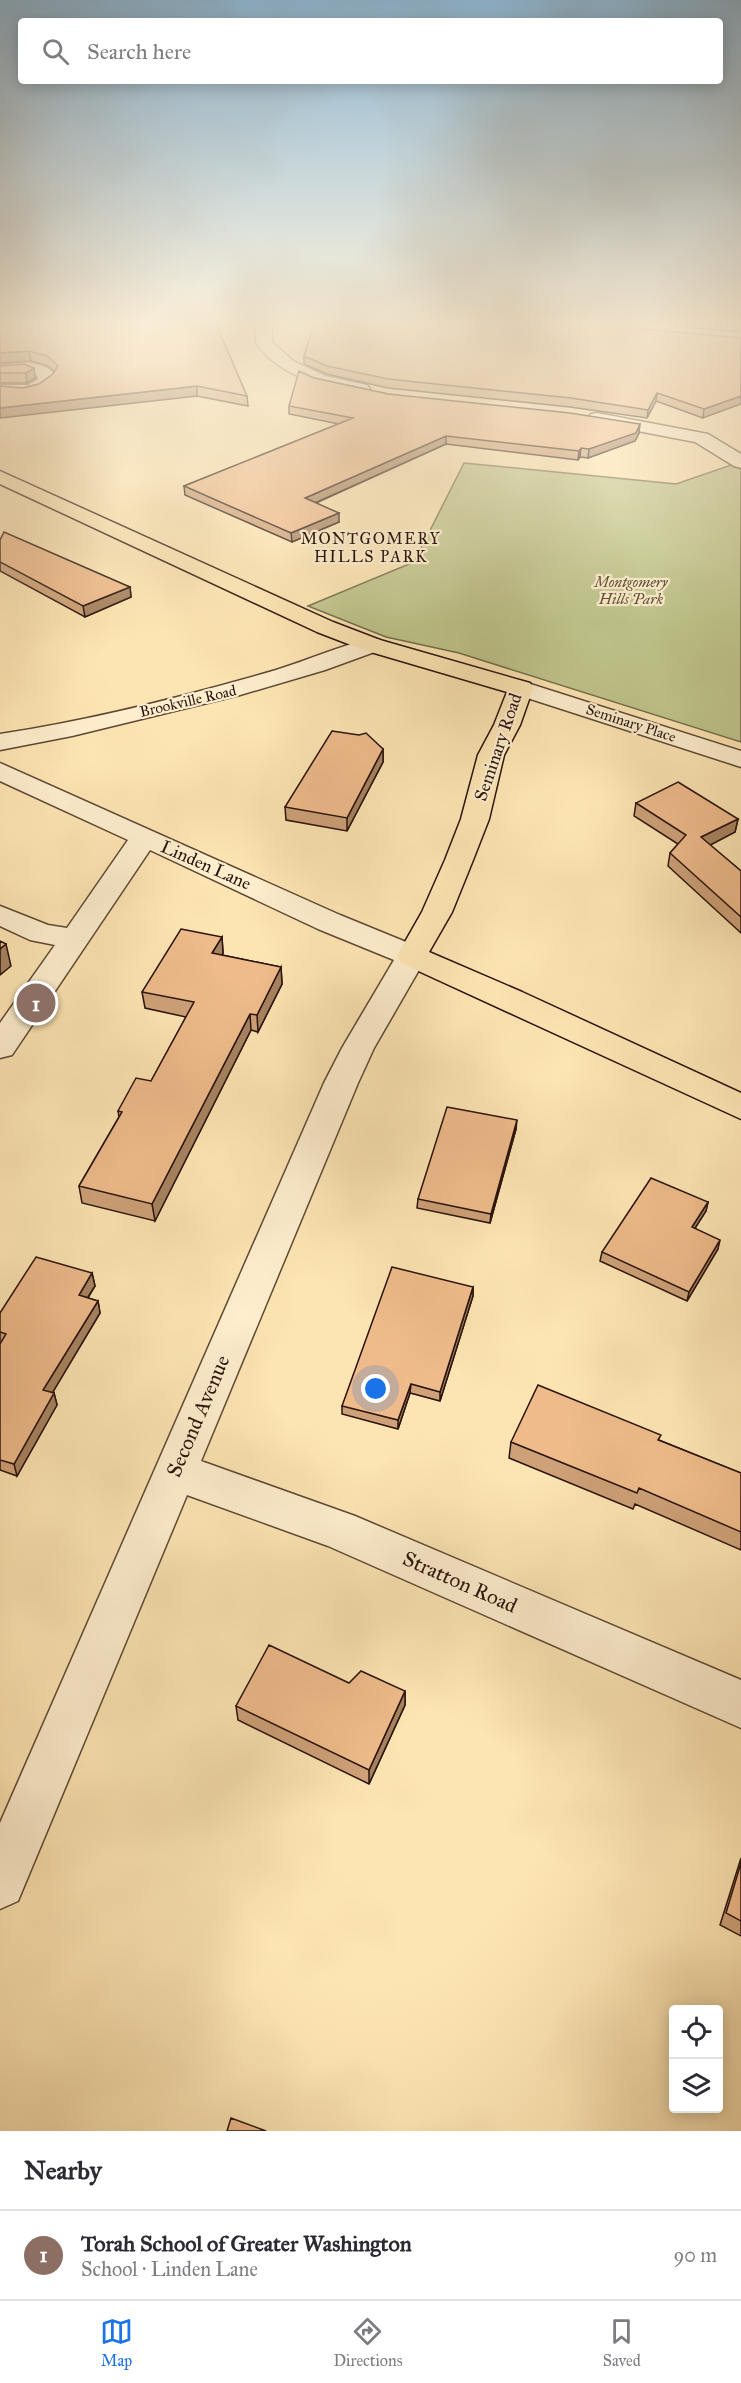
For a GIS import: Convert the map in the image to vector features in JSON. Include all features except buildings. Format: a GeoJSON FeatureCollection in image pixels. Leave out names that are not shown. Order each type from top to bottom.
{"type":"FeatureCollection","features":[{"type":"Feature","properties":{"kind":"main road","name":"Seminary Road"},"geometry":{"type":"LineString","coordinates":[[0,477],[284,608],[372,645],[521,688],[507,724],[491,755],[475,819],[459,860],[436,912],[412,956]]}},
{"type":"Feature","properties":{"kind":"main road"},"geometry":{"type":"LineString","coordinates":[[412,956],[511,999],[741,1107]]}},
{"type":"Feature","properties":{"kind":"street"},"geometry":{"type":"LineString","coordinates":[[642,425],[701,438],[741,462]]}},
{"type":"Feature","properties":{"kind":"street"},"geometry":{"type":"LineString","coordinates":[[722,450],[741,442]]}},
{"type":"Feature","properties":{"kind":"street","name":"Brookville Road"},"geometry":{"type":"LineString","coordinates":[[0,742],[62,730],[261,683],[321,665],[372,645]]}},
{"type":"Feature","properties":{"kind":"street","name":"Seminary Place"},"geometry":{"type":"LineString","coordinates":[[521,688],[741,759]]}},
{"type":"Feature","properties":{"kind":"street","name":"Linden Lane"},"geometry":{"type":"LineString","coordinates":[[0,771],[329,922],[412,956]]}},
{"type":"Feature","properties":{"kind":"street"},"geometry":{"type":"LineString","coordinates":[[0,1047],[144,837]]}},
{"type":"Feature","properties":{"kind":"street"},"geometry":{"type":"LineString","coordinates":[[0,915],[41,933],[75,939]]}},
{"type":"Feature","properties":{"kind":"street","name":"Second Avenue"},"geometry":{"type":"LineString","coordinates":[[0,1883],[341,1083],[358,1048],[412,956]]}},
{"type":"Feature","properties":{"kind":"street","name":"Stratton Road"},"geometry":{"type":"LineString","coordinates":[[174,1471],[340,1530],[741,1704]]}},
{"type":"Feature","properties":{"kind":"green space","name":"Montgomery Hills Park"},"geometry":{"type":"Polygon","coordinates":[[[464,463],[676,484],[734,464],[741,468],[741,742],[459,653],[386,637],[308,606],[414,562],[464,463]]]}},
{"type":"Feature","properties":{"kind":"place","name":"Torah School of Greater Washington"},"geometry":{"type":"Point","coordinates":[36,1003]}},
{"type":"Feature","properties":{"kind":"district","name":"MONTGOMERY HILLS PARK"},"geometry":{"type":"Point","coordinates":[371,547]}}]}
